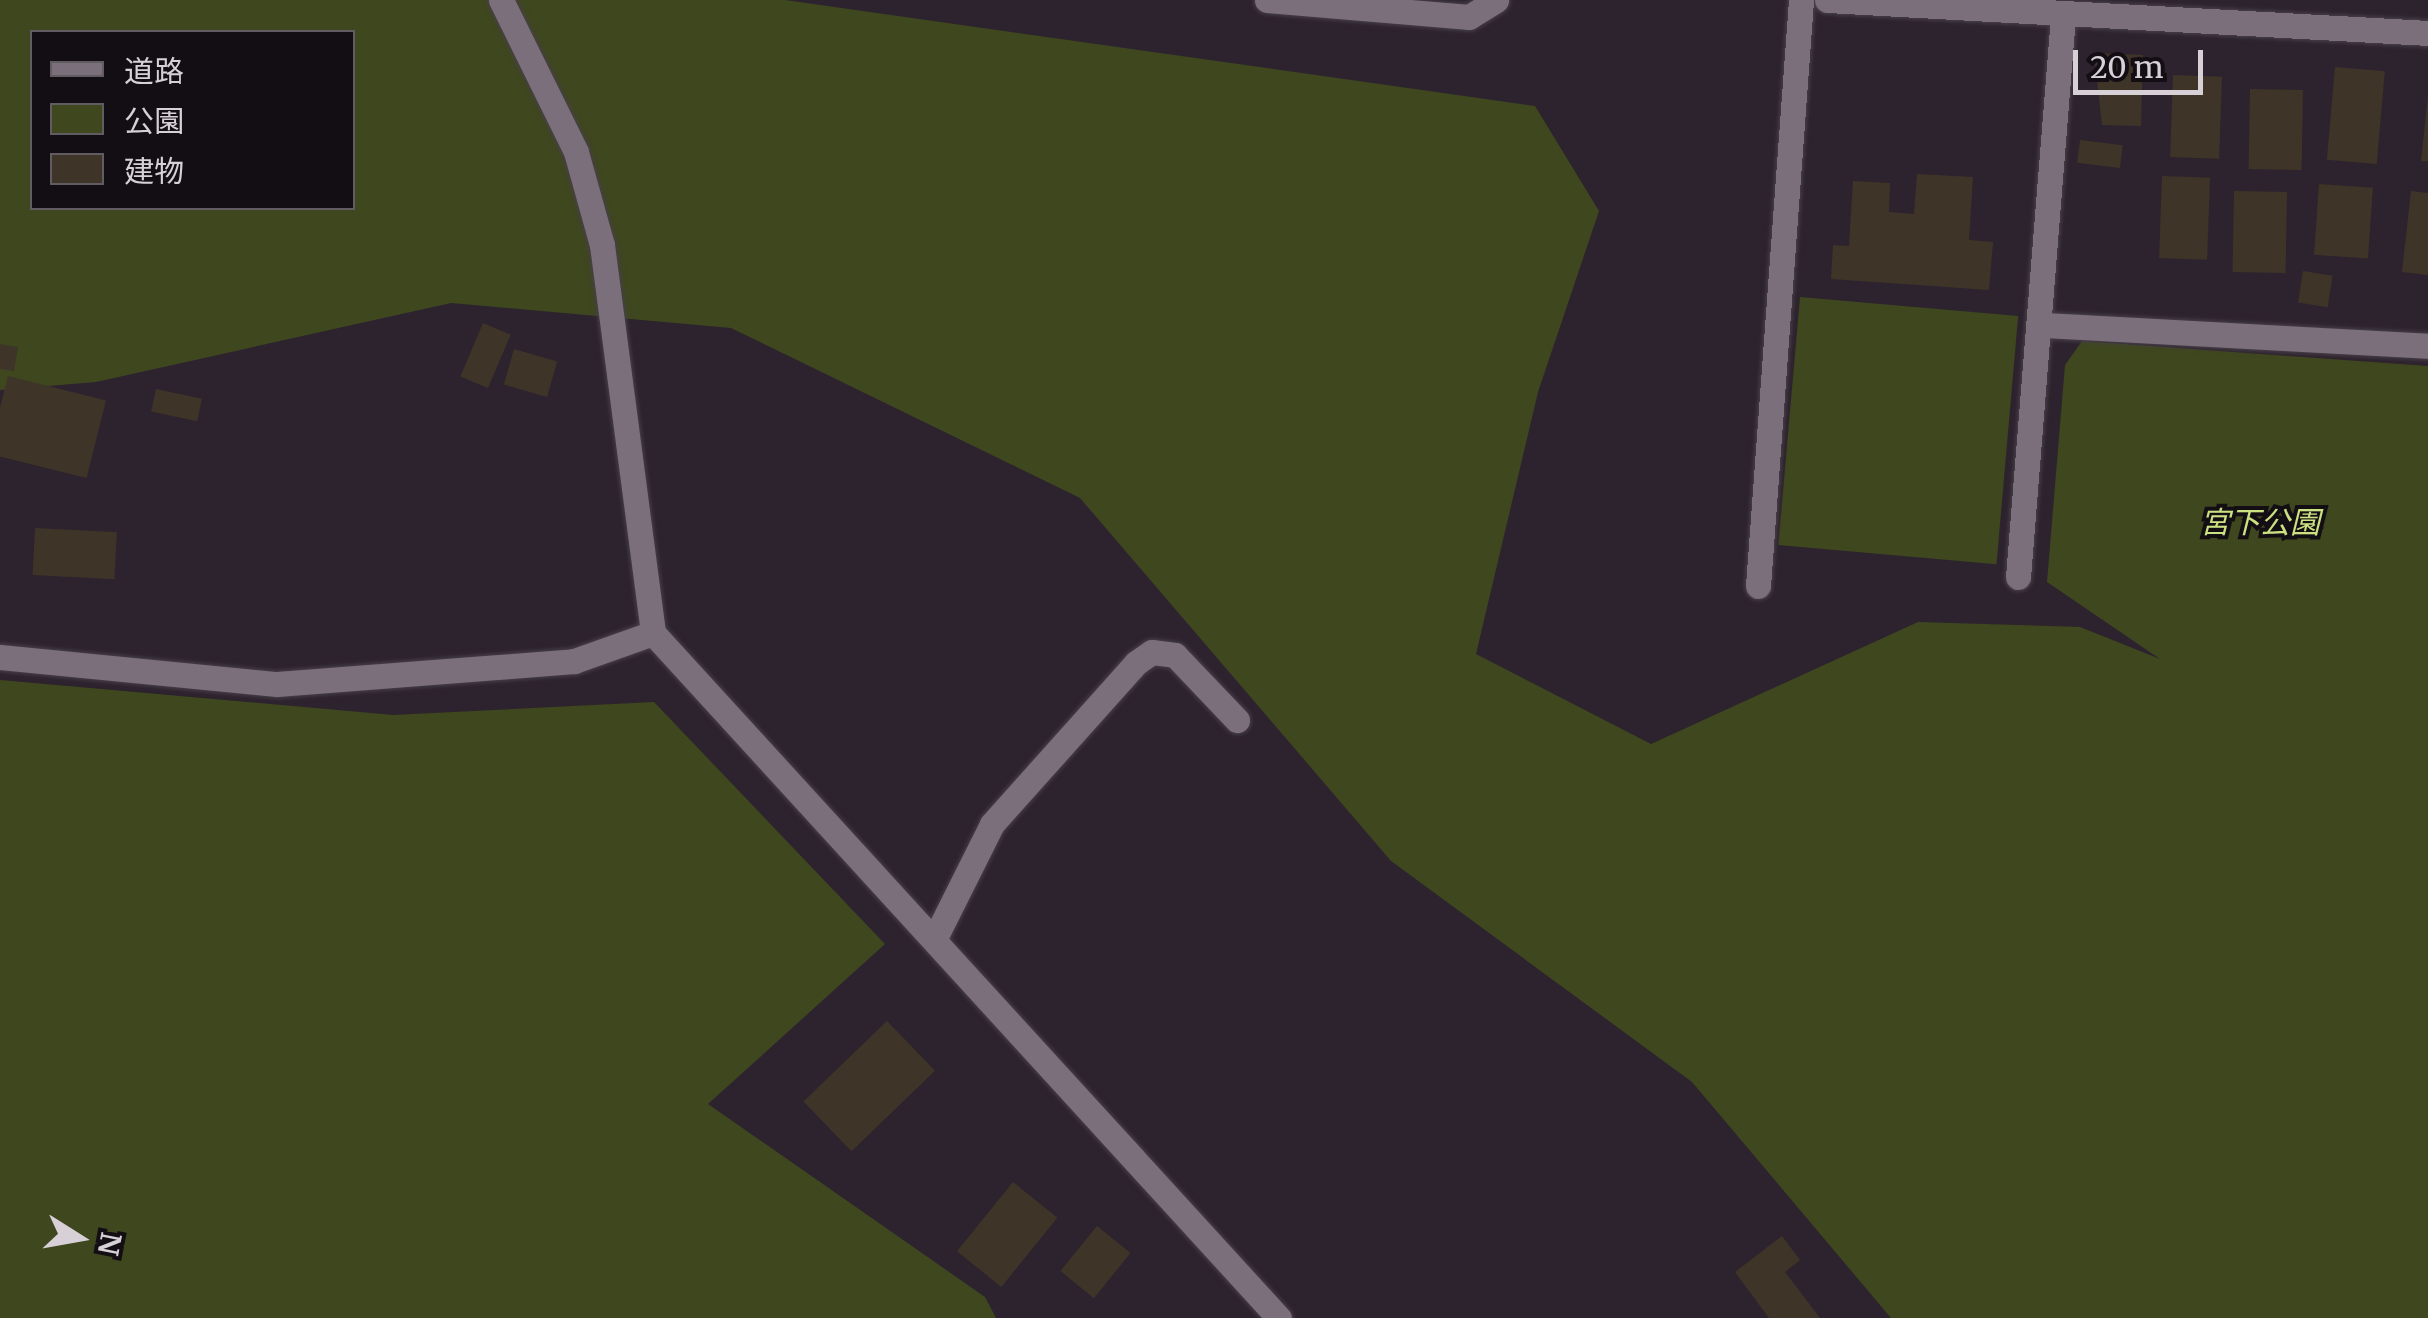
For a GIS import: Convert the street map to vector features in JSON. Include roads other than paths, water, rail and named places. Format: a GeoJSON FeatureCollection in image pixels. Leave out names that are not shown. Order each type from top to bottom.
{"type":"FeatureCollection","features":[{"type":"Feature","properties":{"kind":"street"},"geometry":{"type":"LineString","coordinates":[[501,0],[576,152],[602,245],[652,633],[936,936],[1278,1318]]}},
{"type":"Feature","properties":{"kind":"street"},"geometry":{"type":"LineString","coordinates":[[1267,0],[1469,18],[1496,0]]}},
{"type":"Feature","properties":{"kind":"street"},"geometry":{"type":"LineString","coordinates":[[1758,586],[1800,0]]}},
{"type":"Feature","properties":{"kind":"street"},"geometry":{"type":"LineString","coordinates":[[1827,0],[2063,17],[2428,33]]}},
{"type":"Feature","properties":{"kind":"street"},"geometry":{"type":"LineString","coordinates":[[2018,577],[2043,325],[2063,17]]}},
{"type":"Feature","properties":{"kind":"street"},"geometry":{"type":"LineString","coordinates":[[2043,325],[2428,346]]}},
{"type":"Feature","properties":{"kind":"street"},"geometry":{"type":"LineString","coordinates":[[0,657],[277,684],[574,661],[652,633]]}},
{"type":"Feature","properties":{"kind":"street"},"geometry":{"type":"LineString","coordinates":[[936,936],[992,824],[1136,663],[1152,652],[1175,655],[1237,720]]}},
{"type":"Feature","properties":{"kind":"park label","name":"宮下公園"},"geometry":{"type":"Point","coordinates":[2260,522]}}]}
